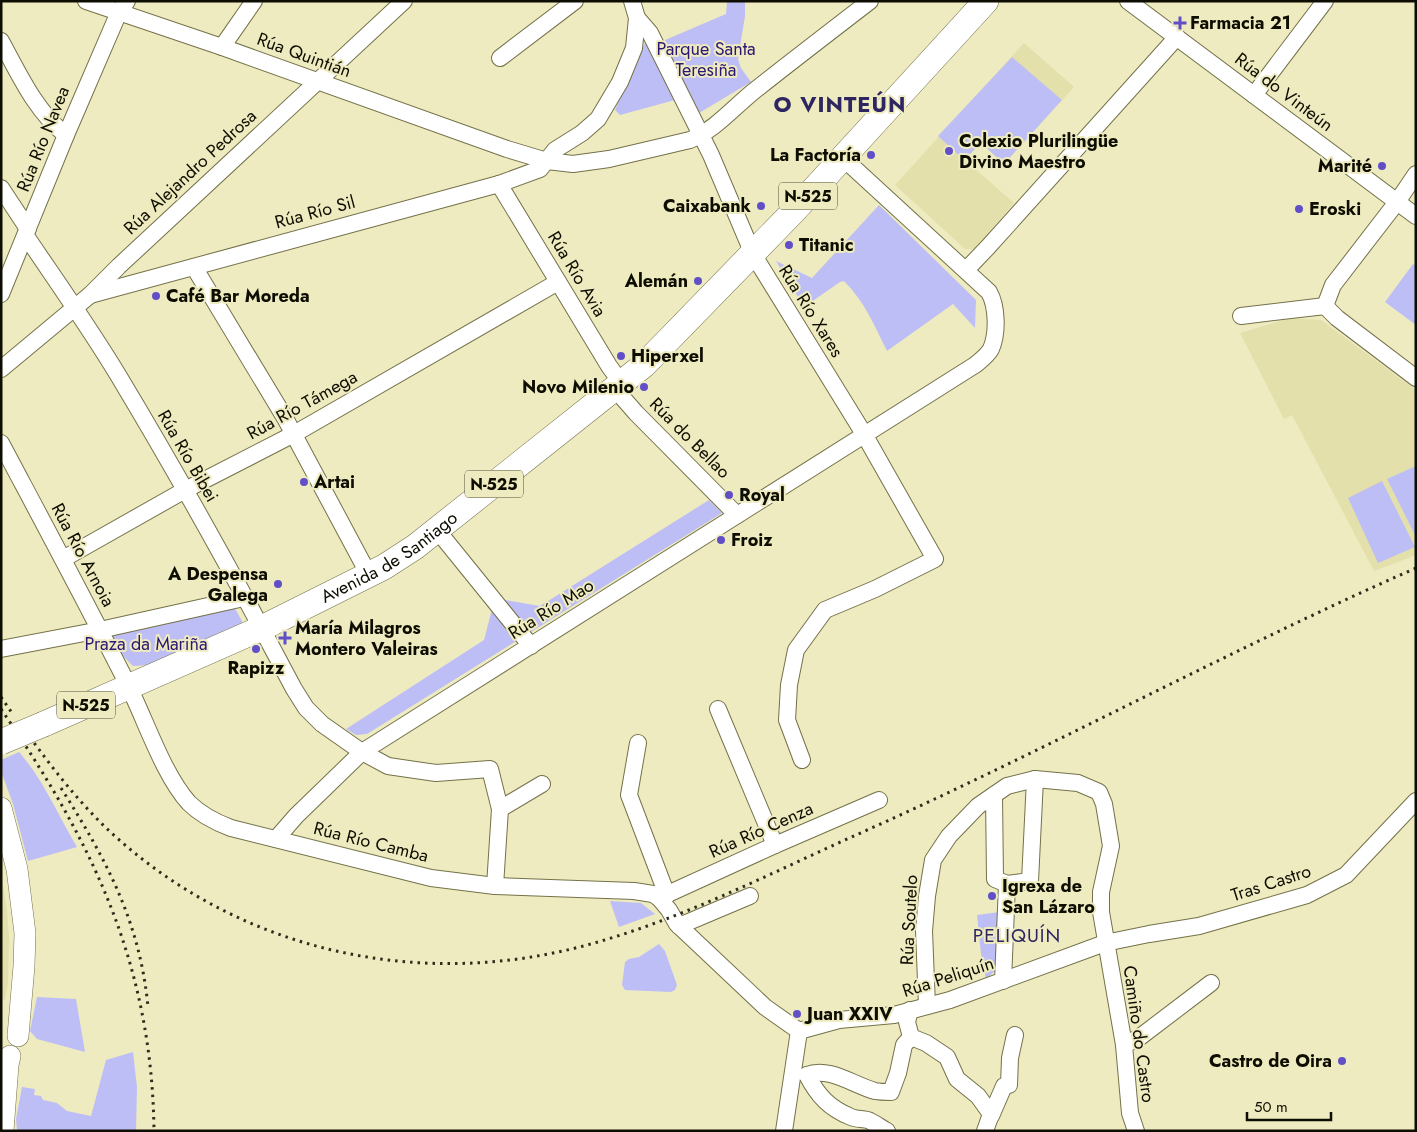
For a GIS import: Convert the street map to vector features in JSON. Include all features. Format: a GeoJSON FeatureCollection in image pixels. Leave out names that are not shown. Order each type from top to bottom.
{"type":"FeatureCollection","features":[{"type":"Feature","properties":{"kind":"highway","name":"Avenida de Santiago"},"geometry":{"type":"LineString","coordinates":[[1,742],[262,628],[369,575],[407,553],[619,387],[659,351],[843,158],[986,1]]}},
{"type":"Feature","properties":{"kind":"main road"},"geometry":{"type":"LineString","coordinates":[[1,808],[17,870],[23,914],[24,966],[20,1017],[8,1027],[16,1049],[6,1058],[8,1065],[3,1131]]}},
{"type":"Feature","properties":{"kind":"street","name":"Rúa Quintián"},"geometry":{"type":"LineString","coordinates":[[86,1],[123,7],[222,47],[507,149],[551,155]]}},
{"type":"Feature","properties":{"kind":"street"},"geometry":{"type":"LineString","coordinates":[[222,47],[254,1]]}},
{"type":"Feature","properties":{"kind":"street","name":"Rúa Alejandro Pedrosa"},"geometry":{"type":"LineString","coordinates":[[1,369],[90,295],[404,1]]}},
{"type":"Feature","properties":{"kind":"street"},"geometry":{"type":"LineString","coordinates":[[500,58],[575,1]]}},
{"type":"Feature","properties":{"kind":"street"},"geometry":{"type":"LineString","coordinates":[[632,1],[637,18]]}},
{"type":"Feature","properties":{"kind":"street"},"geometry":{"type":"LineString","coordinates":[[551,155],[572,164],[591,162],[659,147],[701,135],[779,71],[870,1]]}},
{"type":"Feature","properties":{"kind":"street","name":"Rúa do Vinteún"},"geometry":{"type":"LineString","coordinates":[[1128,1],[1416,216]]}},
{"type":"Feature","properties":{"kind":"street"},"geometry":{"type":"LineString","coordinates":[[1254,95],[1325,1]]}},
{"type":"Feature","properties":{"kind":"street","name":"Rúa Río Navea"},"geometry":{"type":"LineString","coordinates":[[1,294],[66,135],[123,7]]}},
{"type":"Feature","properties":{"kind":"street","name":"Rúa Río Xares"},"geometry":{"type":"LineString","coordinates":[[637,18],[650,33],[701,135],[753,254],[864,434],[935,559],[875,589],[825,610],[796,650],[789,685],[786,720],[802,760]]}},
{"type":"Feature","properties":{"kind":"street","name":"Rúa Río Sil"},"geometry":{"type":"LineString","coordinates":[[90,295],[499,184],[540,169],[551,155],[598,119],[620,82],[634,48],[637,18]]}},
{"type":"Feature","properties":{"kind":"street"},"geometry":{"type":"LineString","coordinates":[[966,270],[1177,37]]}},
{"type":"Feature","properties":{"kind":"street"},"geometry":{"type":"LineString","coordinates":[[1,42],[29,90],[53,124],[66,135]]}},
{"type":"Feature","properties":{"kind":"street","name":"Rúa Río Mao"},"geometry":{"type":"LineString","coordinates":[[276,839],[296,816],[362,752],[974,365],[986,355],[991,348],[996,321],[993,299],[983,285],[843,158]]}},
{"type":"Feature","properties":{"kind":"street"},"geometry":{"type":"LineString","coordinates":[[1325,306],[1332,285],[1397,202],[1416,174]]}},
{"type":"Feature","properties":{"kind":"street","name":"Rúa Río Avia"},"geometry":{"type":"LineString","coordinates":[[499,184],[609,366],[619,387]]}},
{"type":"Feature","properties":{"kind":"street","name":"Rúa Río Bibei"},"geometry":{"type":"LineString","coordinates":[[1,188],[118,374],[306,708],[322,724],[362,752],[388,766],[436,773],[490,769],[500,809]]}},
{"type":"Feature","properties":{"kind":"street"},"geometry":{"type":"LineString","coordinates":[[194,267],[294,434],[369,575]]}},
{"type":"Feature","properties":{"kind":"street"},"geometry":{"type":"LineString","coordinates":[[114,271],[122,286]]}},
{"type":"Feature","properties":{"kind":"street","name":"Rúa Río Támega"},"geometry":{"type":"LineString","coordinates":[[63,559],[185,490],[294,434],[558,282]]}},
{"type":"Feature","properties":{"kind":"street"},"geometry":{"type":"LineString","coordinates":[[1241,316],[1325,306]]}},
{"type":"Feature","properties":{"kind":"street"},"geometry":{"type":"LineString","coordinates":[[1325,306],[1337,318],[1416,378]]}},
{"type":"Feature","properties":{"kind":"street","name":"Rúa do Bellao"},"geometry":{"type":"LineString","coordinates":[[619,387],[636,412],[738,515]]}},
{"type":"Feature","properties":{"kind":"street","name":"Rúa Río Arnoia"},"geometry":{"type":"LineString","coordinates":[[1,444],[63,559],[128,687]]}},
{"type":"Feature","properties":{"kind":"street"},"geometry":{"type":"LineString","coordinates":[[437,530],[531,646]]}},
{"type":"Feature","properties":{"kind":"street"},"geometry":{"type":"LineString","coordinates":[[1,649],[100,630],[244,598]]}},
{"type":"Feature","properties":{"kind":"street","name":"Rúa Río Camba"},"geometry":{"type":"LineString","coordinates":[[128,687],[167,768],[189,802],[213,821],[231,828],[431,878],[495,886],[634,891],[663,896]]}},
{"type":"Feature","properties":{"kind":"street"},"geometry":{"type":"LineString","coordinates":[[718,709],[775,845]]}},
{"type":"Feature","properties":{"kind":"street"},"geometry":{"type":"LineString","coordinates":[[638,743],[629,795],[663,896],[676,921],[765,1008],[799,1031],[800,1072],[784,1131]]}},
{"type":"Feature","properties":{"kind":"street"},"geometry":{"type":"LineString","coordinates":[[994,796],[995,879],[1007,884],[1030,881],[1035,779]]}},
{"type":"Feature","properties":{"kind":"street","name":"Rúa Soutelo"},"geometry":{"type":"LineString","coordinates":[[927,1006],[924,930],[933,860],[949,836],[978,806],[1007,786],[1035,779],[1078,783],[1099,792],[1104,804],[1111,846],[1102,892],[1101,912],[1106,943]]}},
{"type":"Feature","properties":{"kind":"street"},"geometry":{"type":"LineString","coordinates":[[495,886],[500,809],[542,784]]}},
{"type":"Feature","properties":{"kind":"street","name":"Rúa Río Cenza"},"geometry":{"type":"LineString","coordinates":[[663,896],[879,800]]}},
{"type":"Feature","properties":{"kind":"street","name":"Tras Castro"},"geometry":{"type":"LineString","coordinates":[[1106,943],[1199,926],[1307,895],[1346,875],[1416,801]]}},
{"type":"Feature","properties":{"kind":"street"},"geometry":{"type":"LineString","coordinates":[[1003,981],[1007,884]]}},
{"type":"Feature","properties":{"kind":"street"},"geometry":{"type":"LineString","coordinates":[[676,921],[750,896]]}},
{"type":"Feature","properties":{"kind":"street","name":"Rúa Peliquín"},"geometry":{"type":"LineString","coordinates":[[799,1031],[839,1020],[894,1015],[950,1000],[1106,943]]}},
{"type":"Feature","properties":{"kind":"street","name":"Camiño do Castro"},"geometry":{"type":"LineString","coordinates":[[1106,943],[1124,1045],[1130,1113],[1136,1131]]}},
{"type":"Feature","properties":{"kind":"street"},"geometry":{"type":"LineString","coordinates":[[1124,1045],[1140,1038],[1211,983]]}},
{"type":"Feature","properties":{"kind":"street"},"geometry":{"type":"LineString","coordinates":[[910,1010],[907,1022],[911,1037]]}},
{"type":"Feature","properties":{"kind":"street"},"geometry":{"type":"LineString","coordinates":[[988,1123],[1004,1086],[1009,1085],[1010,1058],[1015,1035]]}},
{"type":"Feature","properties":{"kind":"street"},"geometry":{"type":"LineString","coordinates":[[800,1072],[816,1071],[841,1077],[875,1091],[891,1092],[898,1074],[904,1045],[911,1037]]}},
{"type":"Feature","properties":{"kind":"street"},"geometry":{"type":"LineString","coordinates":[[911,1037],[926,1043],[947,1057],[957,1079],[978,1096],[991,1114],[988,1123]]}},
{"type":"Feature","properties":{"kind":"street"},"geometry":{"type":"LineString","coordinates":[[800,1072],[818,1095],[838,1110],[853,1118],[871,1121],[887,1131]]}},
{"type":"Feature","properties":{"kind":"shaded area","name":"Colexio Plurilingüe Divino Maestro"},"geometry":{"type":"Polygon","coordinates":[[[1024,43],[1074,87],[1004,164],[981,143],[965,160],[1014,203],[974,249],[965,249],[895,185],[1024,43]]]}},
{"type":"Feature","properties":{"kind":"shaded area"},"geometry":{"type":"Polygon","coordinates":[[[1290,318],[1321,320],[1416,390],[1416,555],[1374,571],[1292,415],[1284,419],[1240,333],[1290,318]]]}},
{"type":"Feature","properties":{"kind":"shaded area"},"geometry":{"type":"Polygon","coordinates":[[[1,872],[9,937],[8,984],[5,1000],[1,999],[1,872]]]}},
{"type":"Feature","properties":{"kind":"green space","name":"Parque Santa Teresiña"},"geometry":{"type":"Polygon","coordinates":[[[727,1],[745,1],[745,16],[738,59],[741,68],[751,82],[699,113],[693,109],[665,40],[726,14],[727,1]]]}},
{"type":"Feature","properties":{"kind":"green space"},"geometry":{"type":"Polygon","coordinates":[[[647,39],[675,100],[620,115],[615,110],[630,73],[647,39]]]}},
{"type":"Feature","properties":{"kind":"green space"},"geometry":{"type":"Polygon","coordinates":[[[1012,57],[1062,100],[1004,164],[981,143],[964,160],[938,136],[1012,57]]]}},
{"type":"Feature","properties":{"kind":"green space"},"geometry":{"type":"Polygon","coordinates":[[[879,205],[976,300],[975,328],[953,304],[887,351],[863,306],[844,281],[804,307],[776,261],[812,278],[879,205]]]}},
{"type":"Feature","properties":{"kind":"green space"},"geometry":{"type":"Polygon","coordinates":[[[1413,264],[1416,266],[1416,325],[1385,302],[1413,264]]]}},
{"type":"Feature","properties":{"kind":"green space"},"geometry":{"type":"Polygon","coordinates":[[[1416,466],[1416,537],[1387,479],[1416,466]]]}},
{"type":"Feature","properties":{"kind":"green space"},"geometry":{"type":"Polygon","coordinates":[[[1382,481],[1415,547],[1378,563],[1348,498],[1382,481]]]}},
{"type":"Feature","properties":{"kind":"green space"},"geometry":{"type":"Polygon","coordinates":[[[709,500],[722,513],[367,734],[356,735],[346,729],[484,640],[492,609],[505,600],[540,606],[709,500]]]}},
{"type":"Feature","properties":{"kind":"green space","name":"Praza da Mariña"},"geometry":{"type":"Polygon","coordinates":[[[232,603],[242,621],[242,626],[152,665],[133,666],[123,656],[109,630],[232,603]]]}},
{"type":"Feature","properties":{"kind":"green space"},"geometry":{"type":"Polygon","coordinates":[[[19,752],[43,785],[77,847],[28,861],[13,804],[1,771],[1,760],[19,752]]]}},
{"type":"Feature","properties":{"kind":"green space"},"geometry":{"type":"Polygon","coordinates":[[[610,901],[641,903],[655,914],[619,927],[610,901]]]}},
{"type":"Feature","properties":{"kind":"green space"},"geometry":{"type":"Polygon","coordinates":[[[999,912],[996,970],[986,979],[977,915],[999,912]]]}},
{"type":"Feature","properties":{"kind":"green space"},"geometry":{"type":"Polygon","coordinates":[[[659,944],[665,951],[677,985],[675,990],[671,992],[625,990],[622,985],[625,962],[639,957],[659,944]]]}},
{"type":"Feature","properties":{"kind":"green space"},"geometry":{"type":"Polygon","coordinates":[[[37,997],[76,999],[85,1052],[37,1039],[30,1031],[37,997]]]}},
{"type":"Feature","properties":{"kind":"green space"},"geometry":{"type":"Polygon","coordinates":[[[133,1052],[137,1087],[136,1131],[17,1131],[16,1119],[22,1087],[35,1089],[34,1095],[41,1096],[43,1100],[57,1103],[67,1111],[91,1116],[106,1060],[133,1052]]]}},
{"type":"Feature","properties":{"kind":"railway"},"geometry":{"type":"LineString","coordinates":[[21,725],[54,770],[117,838],[167,877],[222,910],[279,934],[338,952],[400,961],[462,963],[525,958],[587,945],[622,935],[724,895],[997,770],[1275,633],[1416,568]]}},
{"type":"Feature","properties":{"kind":"railway"},"geometry":{"type":"LineString","coordinates":[[1,697],[12,713]]}},
{"type":"Feature","properties":{"kind":"railway"},"geometry":{"type":"LineString","coordinates":[[1,709],[63,808],[89,858],[111,908],[129,960],[142,1014],[151,1071],[154,1131]]}},
{"type":"Feature","properties":{"kind":"railway"},"geometry":{"type":"LineString","coordinates":[[61,788],[106,866],[129,919],[144,976],[148,1007]]}},
{"type":"Feature","properties":{"kind":"place","name":"Farmacia 21"},"geometry":{"type":"Point","coordinates":[1180,23]}},
{"type":"Feature","properties":{"kind":"place","name":"Colexio Plurilingüe Divino Maestro"},"geometry":{"type":"Point","coordinates":[949,151]}},
{"type":"Feature","properties":{"kind":"place","name":"La Factoría"},"geometry":{"type":"Point","coordinates":[871,155]}},
{"type":"Feature","properties":{"kind":"place","name":"Marité"},"geometry":{"type":"Point","coordinates":[1382,166]}},
{"type":"Feature","properties":{"kind":"place","name":"Caixabank"},"geometry":{"type":"Point","coordinates":[761,206]}},
{"type":"Feature","properties":{"kind":"place","name":"Eroski"},"geometry":{"type":"Point","coordinates":[1299,209]}},
{"type":"Feature","properties":{"kind":"place","name":"Titanic"},"geometry":{"type":"Point","coordinates":[789,245]}},
{"type":"Feature","properties":{"kind":"place","name":"Alemán"},"geometry":{"type":"Point","coordinates":[698,281]}},
{"type":"Feature","properties":{"kind":"place","name":"Café Bar Moreda"},"geometry":{"type":"Point","coordinates":[156,296]}},
{"type":"Feature","properties":{"kind":"place","name":"Hiperxel"},"geometry":{"type":"Point","coordinates":[621,356]}},
{"type":"Feature","properties":{"kind":"place","name":"Novo Milenio"},"geometry":{"type":"Point","coordinates":[644,387]}},
{"type":"Feature","properties":{"kind":"place","name":"Artai"},"geometry":{"type":"Point","coordinates":[304,482]}},
{"type":"Feature","properties":{"kind":"place","name":"Royal"},"geometry":{"type":"Point","coordinates":[729,495]}},
{"type":"Feature","properties":{"kind":"place","name":"Froiz"},"geometry":{"type":"Point","coordinates":[721,540]}},
{"type":"Feature","properties":{"kind":"place","name":"A Despensa Galega"},"geometry":{"type":"Point","coordinates":[278,584]}},
{"type":"Feature","properties":{"kind":"place","name":"María Milagros Montero Valeiras"},"geometry":{"type":"Point","coordinates":[285,638]}},
{"type":"Feature","properties":{"kind":"place","name":"Rapizz"},"geometry":{"type":"Point","coordinates":[256,649]}},
{"type":"Feature","properties":{"kind":"place","name":"Igrexa de San Lázaro"},"geometry":{"type":"Point","coordinates":[992,896]}},
{"type":"Feature","properties":{"kind":"place","name":"Juan XXIV"},"geometry":{"type":"Point","coordinates":[797,1014]}},
{"type":"Feature","properties":{"kind":"place","name":"Castro de Oira"},"geometry":{"type":"Point","coordinates":[1342,1061]}},
{"type":"Feature","properties":{"kind":"district","name":"O VINTEÚN"},"geometry":{"type":"Point","coordinates":[840,104]}},
{"type":"Feature","properties":{"kind":"district","name":"PELIQUÍN"},"geometry":{"type":"Point","coordinates":[1017,935]}}]}
